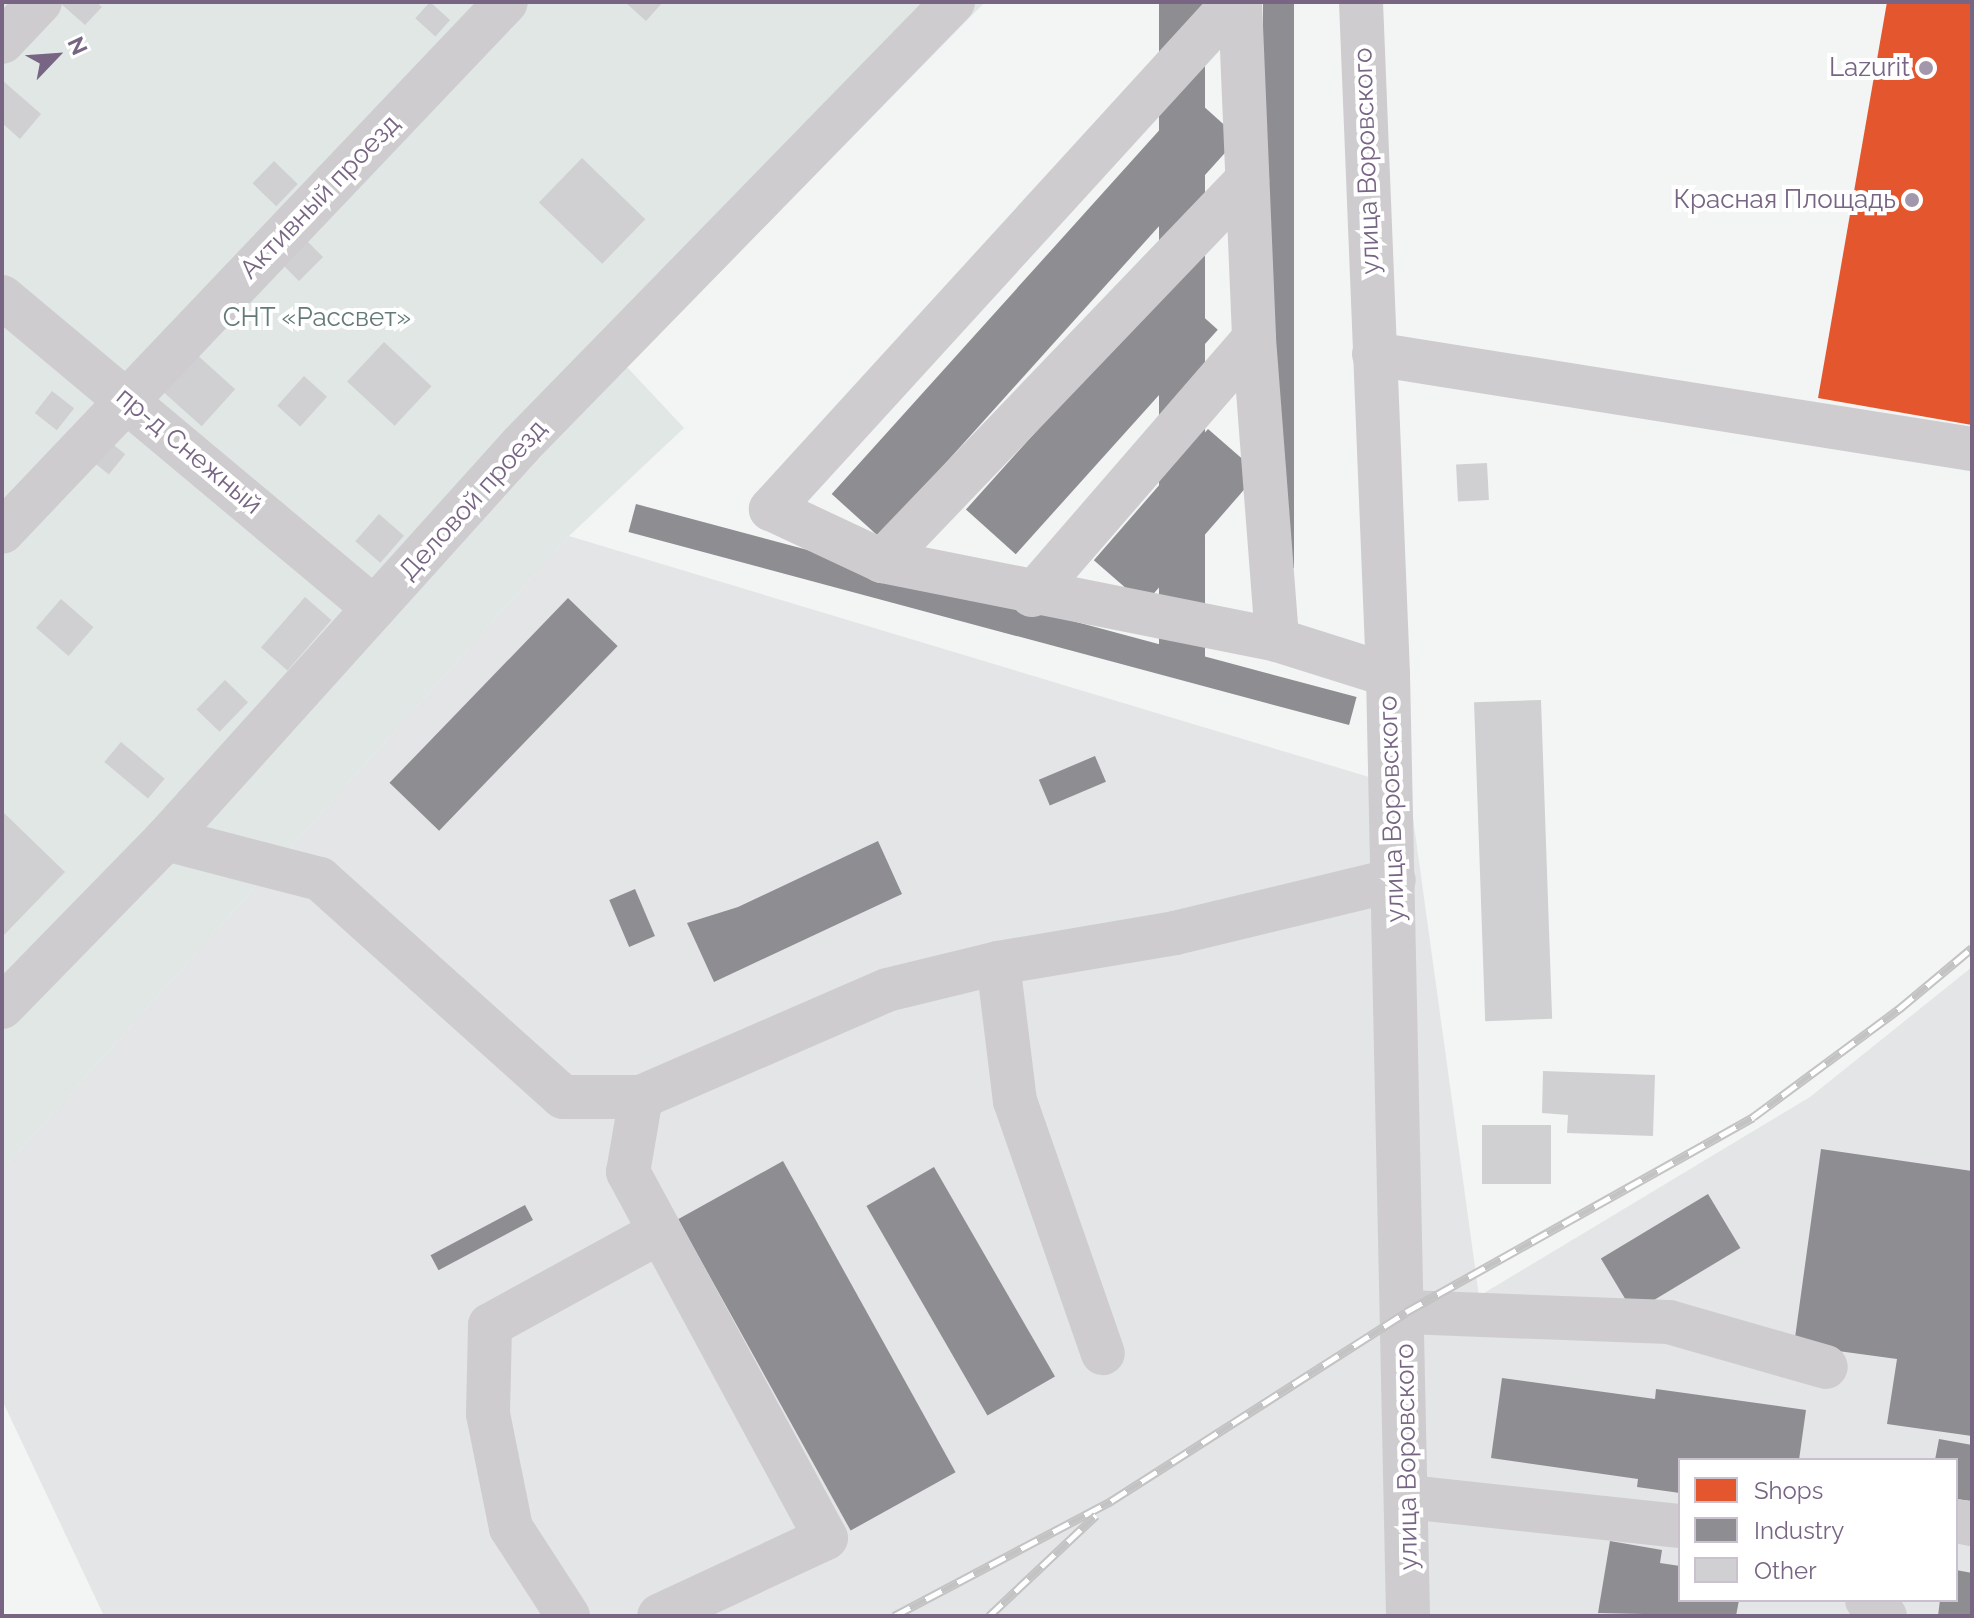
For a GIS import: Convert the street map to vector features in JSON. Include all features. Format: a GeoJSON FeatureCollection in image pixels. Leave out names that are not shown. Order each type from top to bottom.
{"type":"FeatureCollection","features":[{"type":"Feature","properties":{"kind":"street"},"geometry":{"type":"LineString","coordinates":[[2,42],[40,2]]}},
{"type":"Feature","properties":{"kind":"street","name":"Активный проезд"},"geometry":{"type":"LineString","coordinates":[[2,532],[506,2]]}},
{"type":"Feature","properties":{"kind":"street","name":"Деловой проезд"},"geometry":{"type":"LineString","coordinates":[[2,1007],[166,839],[521,445],[953,2]]}},
{"type":"Feature","properties":{"kind":"street"},"geometry":{"type":"LineString","coordinates":[[1237,2],[1254,339],[1277,640]]}},
{"type":"Feature","properties":{"kind":"street"},"geometry":{"type":"LineString","coordinates":[[1237,2],[771,509],[882,561],[1032,595],[1277,640],[1388,675]]}},
{"type":"Feature","properties":{"kind":"street","name":"улица Воровского"},"geometry":{"type":"LineString","coordinates":[[1361,2],[1394,880],[1406,1312],[1408,1616]]}},
{"type":"Feature","properties":{"kind":"street"},"geometry":{"type":"LineString","coordinates":[[882,561],[1247,180]]}},
{"type":"Feature","properties":{"kind":"street","name":"пр-д Снежный"},"geometry":{"type":"LineString","coordinates":[[2,297],[128,398],[374,608]]}},
{"type":"Feature","properties":{"kind":"street"},"geometry":{"type":"LineString","coordinates":[[1032,595],[1254,339]]}},
{"type":"Feature","properties":{"kind":"street"},"geometry":{"type":"LineString","coordinates":[[1374,354],[1972,449]]}},
{"type":"Feature","properties":{"kind":"street"},"geometry":{"type":"LineString","coordinates":[[166,839],[320,879],[563,1097],[641,1097],[887,990],[998,963],[1175,933],[1394,880]]}},
{"type":"Feature","properties":{"kind":"street"},"geometry":{"type":"LineString","coordinates":[[998,963],[1015,1101],[1103,1353]]}},
{"type":"Feature","properties":{"kind":"street"},"geometry":{"type":"LineString","coordinates":[[641,1097],[628,1172],[826,1538],[659,1616]]}},
{"type":"Feature","properties":{"kind":"street"},"geometry":{"type":"LineString","coordinates":[[568,1616],[511,1528],[488,1414],[490,1325],[660,1232]]}},
{"type":"Feature","properties":{"kind":"street"},"geometry":{"type":"LineString","coordinates":[[1406,1312],[1669,1322],[1826,1367]]}},
{"type":"Feature","properties":{"kind":"street"},"geometry":{"type":"LineString","coordinates":[[1408,1497],[1678,1526]]}},
{"type":"Feature","properties":{"kind":"street"},"geometry":{"type":"LineString","coordinates":[[1869,1602],[1885,1616]]}},
{"type":"Feature","properties":{"kind":"shaded area"},"geometry":{"type":"Polygon","coordinates":[[[569,536],[1409,789],[1479,1296],[1810,1097],[1972,967],[1972,1616],[104,1616],[2,1400],[2,1170],[569,536]]]}},
{"type":"Feature","properties":{"kind":"green space","name":"СНТ «Рассвет»"},"geometry":{"type":"Polygon","coordinates":[[[2,2],[985,2],[627,367],[684,428],[569,536],[2,1170],[2,2]]]}},
{"type":"Feature","properties":{"kind":"building: Shops","name":"Красная Площадь"},"geometry":{"type":"Polygon","coordinates":[[[1887,2],[1972,2],[1972,425],[1818,398],[1887,2]]]}},
{"type":"Feature","properties":{"kind":"building: Industry"},"geometry":{"type":"Polygon","coordinates":[[[1159,2],[1205,2],[1205,668],[1159,668],[1159,2]]]}},
{"type":"Feature","properties":{"kind":"building: Industry"},"geometry":{"type":"Polygon","coordinates":[[[1263,2],[1294,2],[1294,568],[1263,568],[1263,2]]]}},
{"type":"Feature","properties":{"kind":"building: Industry"},"geometry":{"type":"Polygon","coordinates":[[[1191,95],[1239,138],[879,537],[832,494],[1191,95]]]}},
{"type":"Feature","properties":{"kind":"building: Industry"},"geometry":{"type":"Polygon","coordinates":[[[1168,285],[1218,330],[1016,554],[966,509],[1168,285]]]}},
{"type":"Feature","properties":{"kind":"building: Industry"},"geometry":{"type":"Polygon","coordinates":[[[1208,429],[1259,473],[1144,604],[1094,560],[1208,429]]]}},
{"type":"Feature","properties":{"kind":"building: Industry"},"geometry":{"type":"Polygon","coordinates":[[[636,504],[1357,697],[1349,725],[628,532],[636,504]]]}},
{"type":"Feature","properties":{"kind":"building: Industry"},"geometry":{"type":"Polygon","coordinates":[[[568,598],[618,646],[439,831],[389,783],[568,598]]]}},
{"type":"Feature","properties":{"kind":"building: Industry"},"geometry":{"type":"Polygon","coordinates":[[[1095,756],[1106,782],[1050,806],[1039,780],[1095,756]]]}},
{"type":"Feature","properties":{"kind":"building: Industry"},"geometry":{"type":"Polygon","coordinates":[[[878,841],[902,894],[714,982],[687,923],[738,907],[878,841]]]}},
{"type":"Feature","properties":{"kind":"building: Industry"},"geometry":{"type":"Polygon","coordinates":[[[635,889],[655,936],[629,947],[609,900],[635,889]]]}},
{"type":"Feature","properties":{"kind":"building: Industry"},"geometry":{"type":"Polygon","coordinates":[[[1821,1149],[1972,1171],[1972,1436],[1887,1424],[1897,1359],[1794,1345],[1821,1149]]]}},
{"type":"Feature","properties":{"kind":"building: Industry"},"geometry":{"type":"Polygon","coordinates":[[[783,1161],[956,1472],[851,1531],[678,1219],[783,1161]]]}},
{"type":"Feature","properties":{"kind":"building: Industry"},"geometry":{"type":"Polygon","coordinates":[[[934,1167],[1055,1377],[987,1416],[866,1206],[934,1167]]]}},
{"type":"Feature","properties":{"kind":"building: Industry"},"geometry":{"type":"Polygon","coordinates":[[[1708,1194],[1740,1248],[1633,1312],[1601,1258],[1708,1194]]]}},
{"type":"Feature","properties":{"kind":"building: Industry"},"geometry":{"type":"Polygon","coordinates":[[[525,1205],[533,1220],[439,1270],[431,1255],[525,1205]]]}},
{"type":"Feature","properties":{"kind":"building: Industry"},"geometry":{"type":"Polygon","coordinates":[[[1502,1378],[1655,1399],[1656,1389],[1806,1410],[1799,1458],[1678,1458],[1678,1493],[1637,1487],[1638,1479],[1491,1458],[1502,1378]]]}},
{"type":"Feature","properties":{"kind":"building: Industry"},"geometry":{"type":"Polygon","coordinates":[[[1939,1439],[1972,1445],[1972,1501],[1958,1499],[1958,1458],[1935,1458],[1939,1439]]]}},
{"type":"Feature","properties":{"kind":"building: Industry"},"geometry":{"type":"Polygon","coordinates":[[[1610,1541],[1662,1550],[1660,1563],[1678,1566],[1678,1602],[1739,1602],[1736,1616],[1598,1613],[1610,1541]]]}},
{"type":"Feature","properties":{"kind":"building: Industry"},"geometry":{"type":"Polygon","coordinates":[[[1958,1570],[1972,1573],[1972,1616],[1938,1616],[1940,1602],[1958,1602],[1958,1570]]]}},
{"type":"Feature","properties":{"kind":"building: Other"},"geometry":{"type":"Polygon","coordinates":[[[59,2],[96,2],[102,7],[85,25],[59,2]]]}},
{"type":"Feature","properties":{"kind":"building: Other"},"geometry":{"type":"Polygon","coordinates":[[[430,2],[450,20],[435,36],[415,18],[430,2]]]}},
{"type":"Feature","properties":{"kind":"building: Other"},"geometry":{"type":"Polygon","coordinates":[[[625,2],[663,2],[646,21],[625,2]]]}},
{"type":"Feature","properties":{"kind":"building: Other"},"geometry":{"type":"Polygon","coordinates":[[[2,80],[41,114],[20,139],[2,123],[2,80]]]}},
{"type":"Feature","properties":{"kind":"building: Other"},"geometry":{"type":"Polygon","coordinates":[[[582,158],[645,219],[602,264],[539,203],[582,158]]]}},
{"type":"Feature","properties":{"kind":"building: Other"},"geometry":{"type":"Polygon","coordinates":[[[274,161],[298,184],[276,206],[252,183],[274,161]]]}},
{"type":"Feature","properties":{"kind":"building: Other"},"geometry":{"type":"Polygon","coordinates":[[[299,233],[323,257],[299,281],[275,257],[299,233]]]}},
{"type":"Feature","properties":{"kind":"building: Other"},"geometry":{"type":"Polygon","coordinates":[[[384,342],[432,386],[395,426],[347,381],[384,342]]]}},
{"type":"Feature","properties":{"kind":"building: Other"},"geometry":{"type":"Polygon","coordinates":[[[195,353],[235,389],[202,426],[162,390],[195,353]]]}},
{"type":"Feature","properties":{"kind":"building: Other"},"geometry":{"type":"Polygon","coordinates":[[[304,376],[327,397],[300,426],[277,406],[304,376]]]}},
{"type":"Feature","properties":{"kind":"building: Other"},"geometry":{"type":"Polygon","coordinates":[[[52,391],[74,408],[57,430],[35,413],[52,391]]]}},
{"type":"Feature","properties":{"kind":"building: Other"},"geometry":{"type":"Polygon","coordinates":[[[105,438],[125,454],[109,475],[89,458],[105,438]]]}},
{"type":"Feature","properties":{"kind":"building: Other"},"geometry":{"type":"Polygon","coordinates":[[[1487,463],[1489,500],[1458,502],[1456,465],[1487,463]]]}},
{"type":"Feature","properties":{"kind":"building: Other"},"geometry":{"type":"Polygon","coordinates":[[[379,514],[404,536],[380,563],[355,541],[379,514]]]}},
{"type":"Feature","properties":{"kind":"building: Other"},"geometry":{"type":"Polygon","coordinates":[[[305,597],[331,620],[287,671],[261,648],[305,597]]]}},
{"type":"Feature","properties":{"kind":"building: Other"},"geometry":{"type":"Polygon","coordinates":[[[61,599],[93,627],[69,656],[36,628],[61,599]]]}},
{"type":"Feature","properties":{"kind":"building: Other"},"geometry":{"type":"Polygon","coordinates":[[[225,680],[248,702],[220,732],[197,709],[225,680]]]}},
{"type":"Feature","properties":{"kind":"building: Other"},"geometry":{"type":"Polygon","coordinates":[[[1541,700],[1552,1019],[1485,1021],[1474,702],[1541,700]]]}},
{"type":"Feature","properties":{"kind":"building: Other"},"geometry":{"type":"Polygon","coordinates":[[[121,742],[165,779],[148,799],[104,762],[121,742]]]}},
{"type":"Feature","properties":{"kind":"building: Other"},"geometry":{"type":"Polygon","coordinates":[[[2,811],[65,872],[2,937],[2,811]]]}},
{"type":"Feature","properties":{"kind":"building: Other"},"geometry":{"type":"Polygon","coordinates":[[[1543,1071],[1655,1075],[1653,1136],[1567,1133],[1568,1115],[1542,1113],[1543,1071]]]}},
{"type":"Feature","properties":{"kind":"building: Other"},"geometry":{"type":"Polygon","coordinates":[[[1482,1125],[1551,1125],[1551,1184],[1482,1184],[1482,1125]]]}},
{"type":"Feature","properties":{"kind":"railway"},"geometry":{"type":"LineString","coordinates":[[894,1616],[1111,1501],[1406,1312],[1753,1117],[1899,1009],[1972,948]]}},
{"type":"Feature","properties":{"kind":"railway"},"geometry":{"type":"LineString","coordinates":[[989,1616],[1096,1515]]}},
{"type":"Feature","properties":{"kind":"place","name":"Lazurit"},"geometry":{"type":"Point","coordinates":[1926,68]}},
{"type":"Feature","properties":{"kind":"place","name":"Красная Площадь"},"geometry":{"type":"Point","coordinates":[1912,200]}}]}
